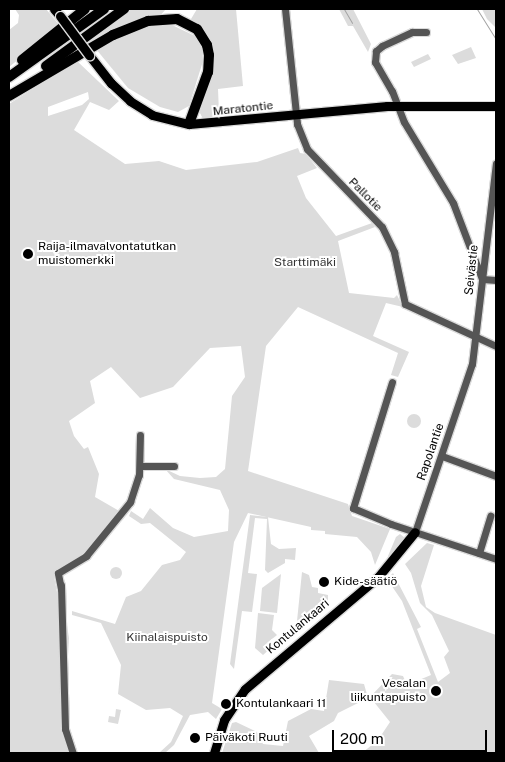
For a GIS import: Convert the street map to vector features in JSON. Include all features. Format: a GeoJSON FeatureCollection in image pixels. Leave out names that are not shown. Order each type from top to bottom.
{"type":"FeatureCollection","features":[{"type":"Feature","properties":{"kind":"highway"},"geometry":{"type":"LineString","coordinates":[[9,70],[85,9]]}},
{"type":"Feature","properties":{"kind":"highway"},"geometry":{"type":"LineString","coordinates":[[9,77],[104,9]]}},
{"type":"Feature","properties":{"kind":"highway"},"geometry":{"type":"LineString","coordinates":[[9,94],[124,9]]}},
{"type":"Feature","properties":{"kind":"highway"},"geometry":{"type":"LineString","coordinates":[[9,94],[113,34],[148,21],[177,19],[197,30],[207,45],[209,55],[208,72],[188,124]]}},
{"type":"Feature","properties":{"kind":"main road","name":"Maratontie"},"geometry":{"type":"LineString","coordinates":[[56,11],[111,83],[130,101],[152,115],[188,124],[398,106],[481,104],[496,106]]}},
{"type":"Feature","properties":{"kind":"main road","name":"Maratontie"},"geometry":{"type":"LineString","coordinates":[[481,104],[496,101]]}},
{"type":"Feature","properties":{"kind":"main road","name":"Kontulankaari"},"geometry":{"type":"LineString","coordinates":[[214,753],[224,720],[245,689],[378,577],[416,532]]}},
{"type":"Feature","properties":{"kind":"street","name":"Pallotie"},"geometry":{"type":"LineString","coordinates":[[285,9],[300,134],[310,153],[388,236],[405,304],[496,346]]}},
{"type":"Feature","properties":{"kind":"street"},"geometry":{"type":"LineString","coordinates":[[426,32],[412,32],[376,51],[375,62],[398,106],[404,122],[453,203],[482,279],[496,280]]}},
{"type":"Feature","properties":{"kind":"street","name":"Seivästie"},"geometry":{"type":"LineString","coordinates":[[468,379],[476,336],[494,195],[496,163]]}},
{"type":"Feature","properties":{"kind":"street","name":"Rapolantie"},"geometry":{"type":"LineString","coordinates":[[416,532],[468,379]]}},
{"type":"Feature","properties":{"kind":"street"},"geometry":{"type":"LineString","coordinates":[[392,382],[353,506],[357,512],[496,558]]}},
{"type":"Feature","properties":{"kind":"street"},"geometry":{"type":"LineString","coordinates":[[73,753],[66,722],[61,589],[58,573],[86,556],[126,509],[136,489],[140,466],[140,435]]}},
{"type":"Feature","properties":{"kind":"street"},"geometry":{"type":"LineString","coordinates":[[442,456],[496,476]]}},
{"type":"Feature","properties":{"kind":"street"},"geometry":{"type":"LineString","coordinates":[[140,466],[174,466]]}},
{"type":"Feature","properties":{"kind":"street"},"geometry":{"type":"LineString","coordinates":[[478,553],[490,516]]}},
{"type":"Feature","properties":{"kind":"green space"},"geometry":{"type":"Polygon","coordinates":[[[15,9],[46,9],[60,26],[9,67],[9,30],[18,23],[19,15],[15,9]]]}},
{"type":"Feature","properties":{"kind":"green space"},"geometry":{"type":"Polygon","coordinates":[[[131,9],[166,9],[159,17],[89,45],[86,42],[131,9]]]}},
{"type":"Feature","properties":{"kind":"green space"},"geometry":{"type":"Polygon","coordinates":[[[197,9],[236,9],[243,86],[218,89],[219,113],[230,112],[229,116],[203,119],[198,109],[206,83],[205,36],[191,19],[197,9]]]}},
{"type":"Feature","properties":{"kind":"green space"},"geometry":{"type":"Polygon","coordinates":[[[339,9],[353,9],[371,44],[368,52],[353,26],[348,26],[339,9]]]}},
{"type":"Feature","properties":{"kind":"green space"},"geometry":{"type":"Polygon","coordinates":[[[482,9],[496,9],[496,28],[487,19],[482,9]]]}},
{"type":"Feature","properties":{"kind":"green space"},"geometry":{"type":"Polygon","coordinates":[[[170,24],[195,36],[202,48],[203,61],[189,106],[178,112],[160,107],[128,88],[96,49],[122,35],[147,26],[170,24]]]}},
{"type":"Feature","properties":{"kind":"green space"},"geometry":{"type":"Polygon","coordinates":[[[471,47],[476,58],[458,64],[452,55],[471,47]]]}},
{"type":"Feature","properties":{"kind":"green space"},"geometry":{"type":"Polygon","coordinates":[[[428,54],[431,59],[414,67],[411,62],[428,54]]]}},
{"type":"Feature","properties":{"kind":"green space"},"geometry":{"type":"Polygon","coordinates":[[[77,61],[119,101],[109,110],[90,102],[74,130],[125,164],[159,161],[186,170],[257,162],[298,148],[300,153],[306,154],[317,168],[297,176],[306,198],[336,236],[372,223],[375,227],[338,241],[349,293],[394,298],[397,295],[403,307],[386,303],[373,336],[409,352],[398,377],[391,375],[398,353],[298,307],[266,346],[248,471],[348,504],[352,516],[390,529],[375,565],[371,552],[357,537],[325,534],[325,531],[311,530],[311,527],[248,513],[234,542],[212,703],[222,709],[216,719],[208,712],[190,715],[174,745],[165,753],[159,753],[171,742],[183,716],[170,708],[146,710],[118,694],[121,665],[101,623],[72,615],[72,611],[115,624],[126,597],[141,591],[162,565],[180,560],[186,552],[150,523],[141,524],[129,516],[131,511],[143,519],[150,508],[173,528],[194,537],[228,531],[229,510],[220,490],[174,479],[165,469],[180,476],[200,478],[216,477],[225,469],[232,396],[245,377],[241,346],[210,348],[173,387],[140,398],[111,367],[90,381],[95,403],[69,421],[74,436],[84,449],[88,447],[99,474],[95,497],[121,512],[84,556],[54,576],[59,603],[70,753],[9,753],[9,104],[77,61]],[[88,92],[48,107],[48,116],[82,105],[89,99],[88,92]]]}},
{"type":"Feature","properties":{"kind":"green space"},"geometry":{"type":"Polygon","coordinates":[[[411,414],[417,414],[421,421],[417,428],[411,428],[407,424],[407,418],[411,414]]]}},
{"type":"Feature","properties":{"kind":"green space"},"geometry":{"type":"Polygon","coordinates":[[[250,515],[268,517],[271,544],[279,549],[296,548],[295,560],[285,559],[285,563],[268,573],[265,570],[267,519],[255,518],[248,573],[257,574],[252,612],[242,611],[234,669],[230,664],[250,515]]]}},
{"type":"Feature","properties":{"kind":"green space"},"geometry":{"type":"Polygon","coordinates":[[[400,534],[405,538],[392,558],[388,556],[396,537],[400,534]]]}},
{"type":"Feature","properties":{"kind":"green space","name":"Vesalan liikuntapuisto"},"geometry":{"type":"Polygon","coordinates":[[[427,543],[434,545],[421,586],[426,607],[435,613],[496,635],[496,751],[493,753],[362,753],[378,740],[390,722],[370,697],[392,674],[403,676],[407,685],[431,675],[402,601],[387,579],[393,573],[421,627],[417,629],[438,682],[450,673],[444,657],[449,651],[432,615],[420,603],[411,573],[405,564],[427,543]]]}},
{"type":"Feature","properties":{"kind":"green space"},"geometry":{"type":"Polygon","coordinates":[[[116,567],[122,573],[116,579],[110,573],[116,567]]]}},
{"type":"Feature","properties":{"kind":"green space"},"geometry":{"type":"Polygon","coordinates":[[[302,572],[309,575],[312,587],[318,588],[318,593],[328,595],[328,605],[302,629],[297,621],[302,572]]]}},
{"type":"Feature","properties":{"kind":"green space"},"geometry":{"type":"Polygon","coordinates":[[[281,574],[277,613],[260,611],[262,588],[281,574]]]}},
{"type":"Feature","properties":{"kind":"green space"},"geometry":{"type":"Polygon","coordinates":[[[258,613],[274,615],[272,630],[277,635],[267,643],[271,648],[263,655],[255,648],[258,613]]]}},
{"type":"Feature","properties":{"kind":"green space"},"geometry":{"type":"Polygon","coordinates":[[[67,626],[69,638],[67,675],[67,626]]]}},
{"type":"Feature","properties":{"kind":"green space"},"geometry":{"type":"Polygon","coordinates":[[[329,680],[364,684],[368,698],[338,713],[334,721],[309,736],[319,753],[222,753],[232,723],[236,722],[257,732],[263,744],[283,746],[288,721],[311,709],[324,711],[329,680]]]}},
{"type":"Feature","properties":{"kind":"green space"},"geometry":{"type":"Polygon","coordinates":[[[116,709],[121,710],[118,724],[108,722],[109,716],[115,717],[116,709]]]}},
{"type":"Feature","properties":{"kind":"waterway"},"geometry":{"type":"LineString","coordinates":[[344,9],[352,23]]}},
{"type":"Feature","properties":{"kind":"waterway"},"geometry":{"type":"LineString","coordinates":[[477,9],[496,39]]}},
{"type":"Feature","properties":{"kind":"place","name":"Raija-ilmavalvontatutkan muistomerkki"},"geometry":{"type":"Point","coordinates":[28,254]}},
{"type":"Feature","properties":{"kind":"place","name":"Kide-säätiö"},"geometry":{"type":"Point","coordinates":[324,582]}},
{"type":"Feature","properties":{"kind":"place","name":"Vesalan liikuntapuisto"},"geometry":{"type":"Point","coordinates":[436,691]}},
{"type":"Feature","properties":{"kind":"place","name":"Kontulankaari 11"},"geometry":{"type":"Point","coordinates":[226,704]}},
{"type":"Feature","properties":{"kind":"place","name":"Päiväkoti Ruuti"},"geometry":{"type":"Point","coordinates":[195,738]}},
{"type":"Feature","properties":{"kind":"park label","name":"Starttimäki"},"geometry":{"type":"Point","coordinates":[305,263]}},
{"type":"Feature","properties":{"kind":"park label","name":"Kiinalaispuisto"},"geometry":{"type":"Point","coordinates":[167,638]}}]}
